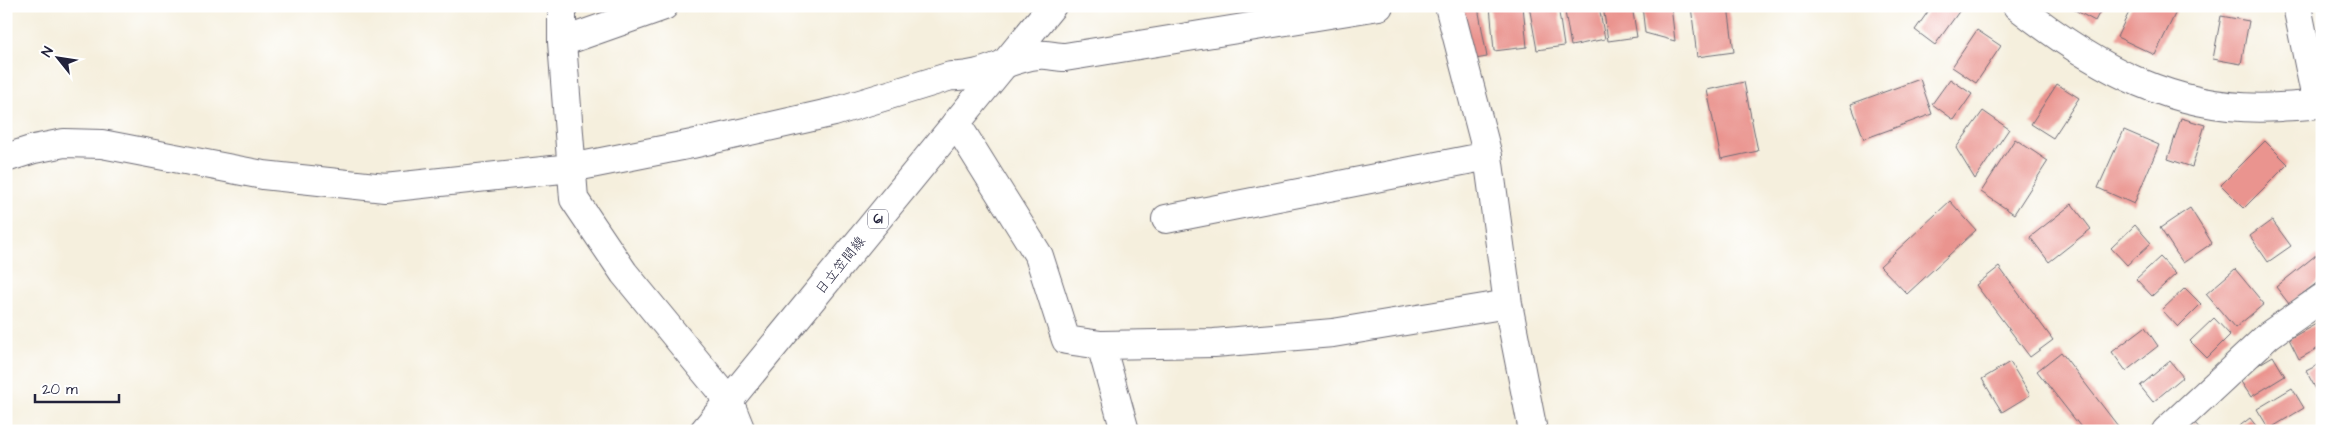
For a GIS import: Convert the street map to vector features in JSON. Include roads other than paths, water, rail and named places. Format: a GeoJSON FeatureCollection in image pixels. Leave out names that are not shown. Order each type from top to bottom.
{"type":"FeatureCollection","features":[{"type":"Feature","properties":{"kind":"street"},"geometry":{"type":"LineString","coordinates":[[562,6],[562,42],[574,199],[624,273],[729,401],[741,431]]}},
{"type":"Feature","properties":{"kind":"street"},"geometry":{"type":"LineString","coordinates":[[562,42],[664,6]]}},
{"type":"Feature","properties":{"kind":"street","name":"日立笠間線"},"geometry":{"type":"LineString","coordinates":[[704,431],[1052,6]]}},
{"type":"Feature","properties":{"kind":"street"},"geometry":{"type":"LineString","coordinates":[[6,158],[34,149],[64,143],[102,144],[263,175],[343,182],[385,188],[571,168],[692,144],[834,112],[951,76],[968,77],[1038,55],[1065,57],[1379,6]]}},
{"type":"Feature","properties":{"kind":"street"},"geometry":{"type":"LineString","coordinates":[[1449,6],[1488,156],[1508,304],[1533,431]]}},
{"type":"Feature","properties":{"kind":"street"},"geometry":{"type":"LineString","coordinates":[[2017,6],[2089,58],[2126,78],[2167,94],[2210,104],[2258,108],[2319,103],[2297,6]]}},
{"type":"Feature","properties":{"kind":"street"},"geometry":{"type":"LineString","coordinates":[[956,123],[1039,256],[1066,340],[1101,346],[1214,343],[1333,332],[1508,304]]}},
{"type":"Feature","properties":{"kind":"street"},"geometry":{"type":"LineString","coordinates":[[1166,219],[1488,156]]}},
{"type":"Feature","properties":{"kind":"street"},"geometry":{"type":"LineString","coordinates":[[2166,431],[2269,335],[2322,298]]}},
{"type":"Feature","properties":{"kind":"street"},"geometry":{"type":"LineString","coordinates":[[1101,346],[1125,431]]}}]}
